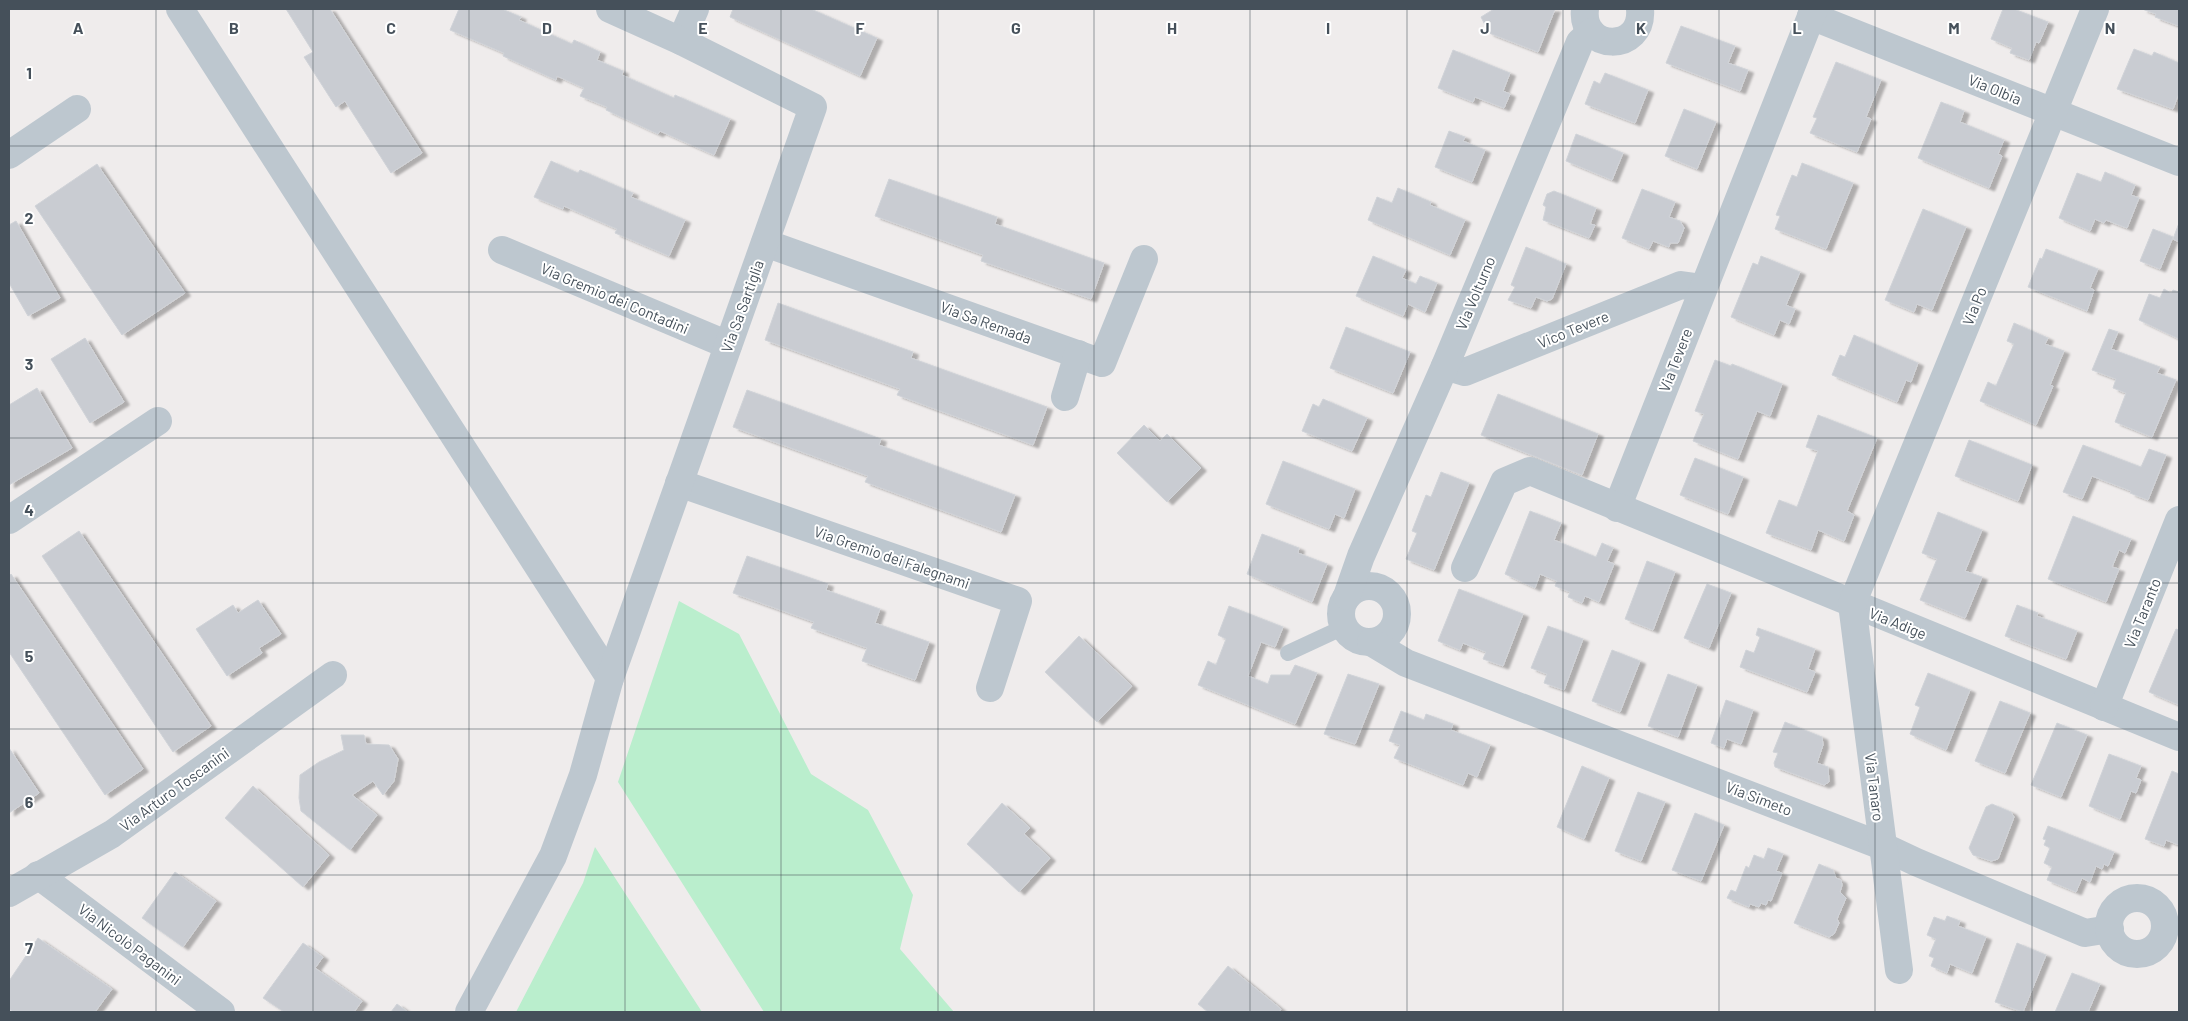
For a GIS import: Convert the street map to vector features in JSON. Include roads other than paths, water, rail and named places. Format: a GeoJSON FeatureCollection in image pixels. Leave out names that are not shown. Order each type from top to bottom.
{"type":"FeatureCollection","features":[{"type":"Feature","properties":{"kind":"street"},"geometry":{"type":"LineString","coordinates":[[180,9],[610,678]]}},
{"type":"Feature","properties":{"kind":"street"},"geometry":{"type":"LineString","coordinates":[[610,9],[681,41],[695,9]]}},
{"type":"Feature","properties":{"kind":"street"},"geometry":{"type":"LineString","coordinates":[[1588,20],[1597,38],[1606,42],[1623,40],[1637,28],[1640,19],[1640,9]]}},
{"type":"Feature","properties":{"kind":"street","name":"Via Po"},"geometry":{"type":"LineString","coordinates":[[1852,604],[2095,9]]}},
{"type":"Feature","properties":{"kind":"street","name":"Via Olbia"},"geometry":{"type":"LineString","coordinates":[[1812,12],[2179,162]]}},
{"type":"Feature","properties":{"kind":"street","name":"Via Tevere"},"geometry":{"type":"LineString","coordinates":[[1618,508],[1812,12]]}},
{"type":"Feature","properties":{"kind":"street","name":"Via Volturno"},"geometry":{"type":"LineString","coordinates":[[1347,596],[1361,556],[1445,366],[1588,20]]}},
{"type":"Feature","properties":{"kind":"street","name":"Via Sa Sartiglia"},"geometry":{"type":"LineString","coordinates":[[469,1012],[554,856],[583,775],[610,678],[813,107],[681,41]]}},
{"type":"Feature","properties":{"kind":"street"},"geometry":{"type":"LineString","coordinates":[[9,155],[77,110]]}},
{"type":"Feature","properties":{"kind":"street","name":"Via Sa Remada"},"geometry":{"type":"LineString","coordinates":[[765,243],[1102,363],[1144,259]]}},
{"type":"Feature","properties":{"kind":"street","name":"Via Gremio dei Contadini"},"geometry":{"type":"LineString","coordinates":[[502,250],[728,345]]}},
{"type":"Feature","properties":{"kind":"street","name":"Vico Tevere"},"geometry":{"type":"LineString","coordinates":[[1445,366],[1465,372],[1681,286],[1703,288]]}},
{"type":"Feature","properties":{"kind":"street"},"geometry":{"type":"LineString","coordinates":[[1065,397],[1078,354]]}},
{"type":"Feature","properties":{"kind":"street"},"geometry":{"type":"LineString","coordinates":[[9,520],[158,421]]}},
{"type":"Feature","properties":{"kind":"street"},"geometry":{"type":"LineString","coordinates":[[1465,568],[1504,482],[1530,471],[1618,508]]}},
{"type":"Feature","properties":{"kind":"street","name":"Via Gremio dei Falegnami"},"geometry":{"type":"LineString","coordinates":[[679,483],[1018,601],[990,688]]}},
{"type":"Feature","properties":{"kind":"street","name":"Via Adige"},"geometry":{"type":"LineString","coordinates":[[1618,508],[2179,737]]}},
{"type":"Feature","properties":{"kind":"street","name":"Via Taranto"},"geometry":{"type":"LineString","coordinates":[[2104,707],[2179,520]]}},
{"type":"Feature","properties":{"kind":"street"},"geometry":{"type":"LineString","coordinates":[[1361,556],[1378,588]]}},
{"type":"Feature","properties":{"kind":"street"},"geometry":{"type":"LineString","coordinates":[[1366,586],[1378,588],[1387,592],[1393,601],[1397,612],[1395,623],[1390,632],[1382,639],[1371,642],[1361,641],[1351,635],[1344,627],[1341,616],[1342,604],[1347,596],[1357,589],[1366,586]]}},
{"type":"Feature","properties":{"kind":"street","name":"Via Tanaro"},"geometry":{"type":"LineString","coordinates":[[1852,604],[1899,970]]}},
{"type":"Feature","properties":{"kind":"street"},"geometry":{"type":"LineString","coordinates":[[1395,623],[1406,663]]}},
{"type":"Feature","properties":{"kind":"street","name":"Via Simeto"},"geometry":{"type":"LineString","coordinates":[[1371,642],[1406,663],[1882,846],[2085,933],[2110,928]]}},
{"type":"Feature","properties":{"kind":"street","name":"Via Arturo Toscanini"},"geometry":{"type":"LineString","coordinates":[[9,893],[112,834],[333,675]]}},
{"type":"Feature","properties":{"kind":"street","name":"Via Nicolò Paganini"},"geometry":{"type":"LineString","coordinates":[[38,875],[221,1012]]}},
{"type":"Feature","properties":{"kind":"lane"},"geometry":{"type":"LineString","coordinates":[[1288,653],[1344,627]]}}]}
